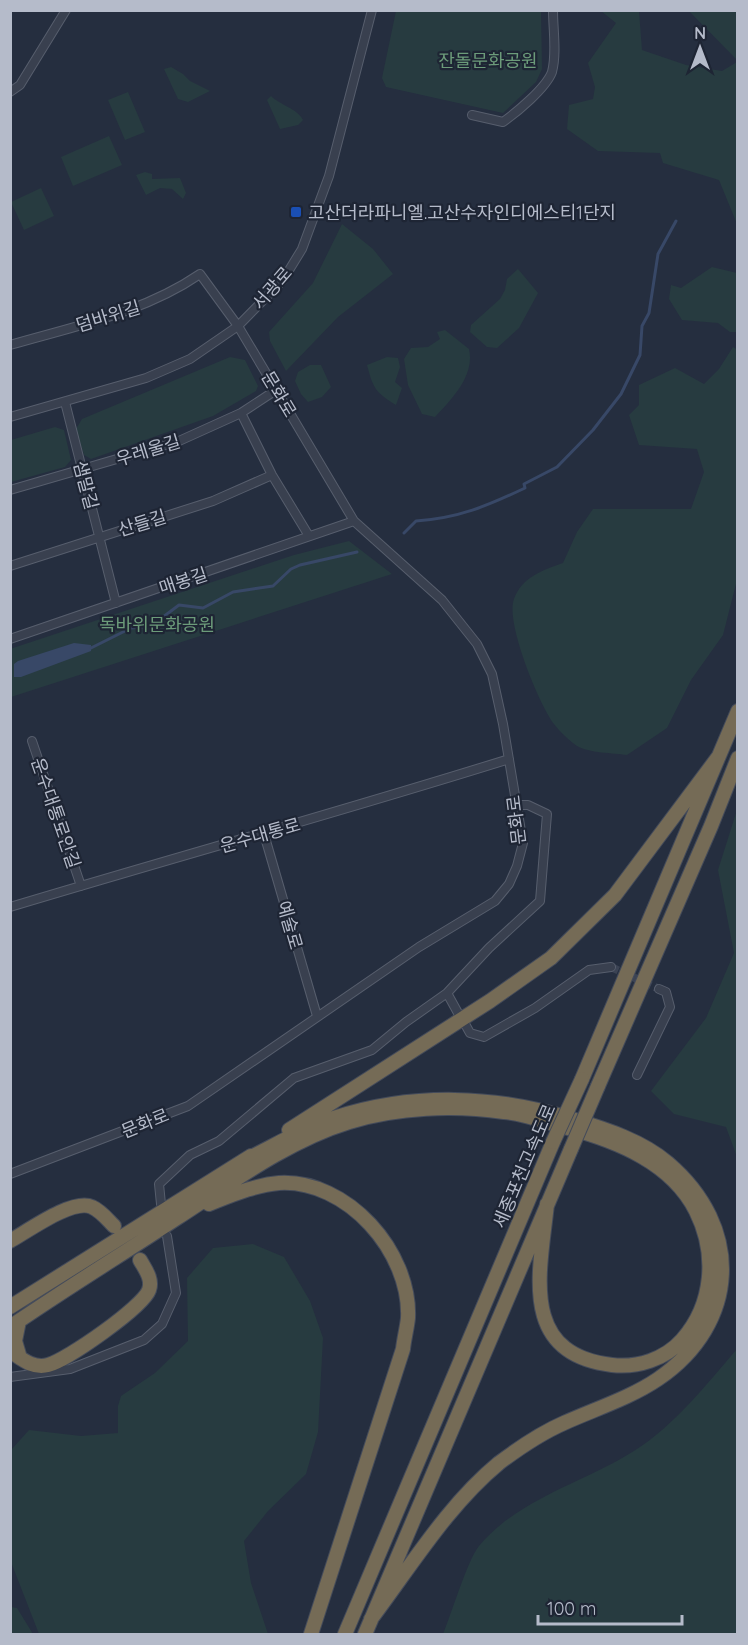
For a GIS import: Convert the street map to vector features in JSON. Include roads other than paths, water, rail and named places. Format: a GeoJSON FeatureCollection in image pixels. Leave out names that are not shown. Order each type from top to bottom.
{"type":"FeatureCollection","features":[{"type":"Feature","properties":{"kind":"highway","name":"세종포천고속도로"},"geometry":{"type":"LineString","coordinates":[[345,1635],[738,711]]}},
{"type":"Feature","properties":{"kind":"highway"},"geometry":{"type":"LineString","coordinates":[[13,1303],[245,1160],[490,1001],[551,958],[615,895],[719,756]]}},
{"type":"Feature","properties":{"kind":"highway","name":"세종포천고속도로"},"geometry":{"type":"LineString","coordinates":[[365,1635],[738,758]]}},
{"type":"Feature","properties":{"kind":"highway"},"geometry":{"type":"LineString","coordinates":[[245,1160],[332,1118],[379,1106],[442,1099],[493,1101],[542,1109],[618,1133],[666,1161],[689,1182],[717,1229],[723,1272],[716,1306],[707,1331],[685,1358],[657,1380],[560,1425],[522,1446],[498,1464],[465,1495],[372,1619]]}},
{"type":"Feature","properties":{"kind":"highway"},"geometry":{"type":"LineString","coordinates":[[140,1260],[149,1276],[149,1290],[141,1303],[124,1317],[49,1365],[31,1365],[15,1354],[15,1324],[239,1177],[295,1146],[350,1122],[405,1111],[454,1108],[507,1112],[601,1137],[621,1146],[659,1168],[685,1195],[695,1209],[706,1235],[709,1286],[699,1316],[682,1340],[666,1353],[646,1363],[623,1367],[591,1363],[565,1351],[547,1329],[538,1292],[547,1204]]}},
{"type":"Feature","properties":{"kind":"highway"},"geometry":{"type":"LineString","coordinates":[[177,1218],[258,1186],[281,1183],[312,1187],[337,1196],[362,1213],[389,1249],[401,1278],[408,1316],[403,1349],[311,1635]]}},
{"type":"Feature","properties":{"kind":"highway"},"geometry":{"type":"LineString","coordinates":[[10,1241],[61,1212],[80,1205],[91,1206],[114,1226]]}},
{"type":"Feature","properties":{"kind":"street"},"geometry":{"type":"LineString","coordinates":[[10,93],[20,85],[66,10]]}},
{"type":"Feature","properties":{"kind":"street","name":"서광로"},"geometry":{"type":"LineString","coordinates":[[10,417],[146,378],[189,359],[238,326],[283,280],[302,249],[329,176],[372,10]]}},
{"type":"Feature","properties":{"kind":"street"},"geometry":{"type":"LineString","coordinates":[[472,115],[503,122],[520,110],[551,74],[554,60],[553,10]]}},
{"type":"Feature","properties":{"kind":"street","name":"문화로"},"geometry":{"type":"LineString","coordinates":[[10,1174],[188,1106],[419,946],[495,901],[509,884],[518,866],[523,843],[492,674],[477,644],[442,600],[354,521],[238,326],[200,274]]}},
{"type":"Feature","properties":{"kind":"street","name":"덤바위길"},"geometry":{"type":"LineString","coordinates":[[10,345],[139,308],[181,287],[200,274]]}},
{"type":"Feature","properties":{"kind":"street","name":"우레울길"},"geometry":{"type":"LineString","coordinates":[[10,490],[179,441],[241,413],[276,390]]}},
{"type":"Feature","properties":{"kind":"street","name":"샘말길"},"geometry":{"type":"LineString","coordinates":[[65,402],[116,603]]}},
{"type":"Feature","properties":{"kind":"street"},"geometry":{"type":"LineString","coordinates":[[241,413],[272,475],[309,536]]}},
{"type":"Feature","properties":{"kind":"street","name":"산들길"},"geometry":{"type":"LineString","coordinates":[[10,566],[213,501],[272,475]]}},
{"type":"Feature","properties":{"kind":"street","name":"매봉길"},"geometry":{"type":"LineString","coordinates":[[10,639],[354,521]]}},
{"type":"Feature","properties":{"kind":"street","name":"운수대통로안길"},"geometry":{"type":"LineString","coordinates":[[32,741],[81,886]]}},
{"type":"Feature","properties":{"kind":"street","name":"운수대통로"},"geometry":{"type":"LineString","coordinates":[[10,907],[264,834],[508,759]]}},
{"type":"Feature","properties":{"kind":"street"},"geometry":{"type":"LineString","coordinates":[[161,1204],[159,1184],[190,1155],[219,1141],[294,1078],[372,1050],[447,993],[489,948],[540,901],[547,814],[528,805],[515,805]]}},
{"type":"Feature","properties":{"kind":"street","name":"예술로"},"geometry":{"type":"LineString","coordinates":[[264,834],[317,1016]]}},
{"type":"Feature","properties":{"kind":"street"},"geometry":{"type":"LineString","coordinates":[[465,1024],[470,1033],[484,1037],[535,1008],[589,970],[611,967]]}},
{"type":"Feature","properties":{"kind":"street"},"geometry":{"type":"LineString","coordinates":[[637,1075],[670,1007],[666,992],[659,989]]}},
{"type":"Feature","properties":{"kind":"street"},"geometry":{"type":"LineString","coordinates":[[447,993],[458,1013]]}},
{"type":"Feature","properties":{"kind":"street"},"geometry":{"type":"LineString","coordinates":[[10,1377],[70,1369],[144,1340],[162,1324],[176,1293],[167,1236]]}},
{"type":"Feature","properties":{"kind":"water"},"geometry":{"type":"Polygon","coordinates":[[[74,643],[91,645],[91,651],[21,677],[14,677],[14,664],[18,661],[74,643]]]}},
{"type":"Feature","properties":{"kind":"waterway"},"geometry":{"type":"LineString","coordinates":[[404,533],[416,521],[446,517],[472,510],[525,488],[524,484],[557,467],[593,430],[621,394],[640,355],[642,326],[649,313],[658,254],[676,221]]}},
{"type":"Feature","properties":{"kind":"waterway"},"geometry":{"type":"LineString","coordinates":[[91,648],[131,628],[151,626],[179,605],[203,608],[233,592],[273,586],[291,569],[300,565],[357,552]]}},
{"type":"Feature","properties":{"kind":"tunnel"},"geometry":{"type":"LineString","coordinates":[[611,967],[659,989]]}},
{"type":"Feature","properties":{"kind":"place","name":"고산더라파니엘.고산수자인디에스티1단지"},"geometry":{"type":"Point","coordinates":[296,212]}},
{"type":"Feature","properties":{"kind":"park label","name":"잔돌문화공원"},"geometry":{"type":"Point","coordinates":[488,60]}},
{"type":"Feature","properties":{"kind":"park label","name":"독바위문화공원"},"geometry":{"type":"Point","coordinates":[157,624]}}]}
